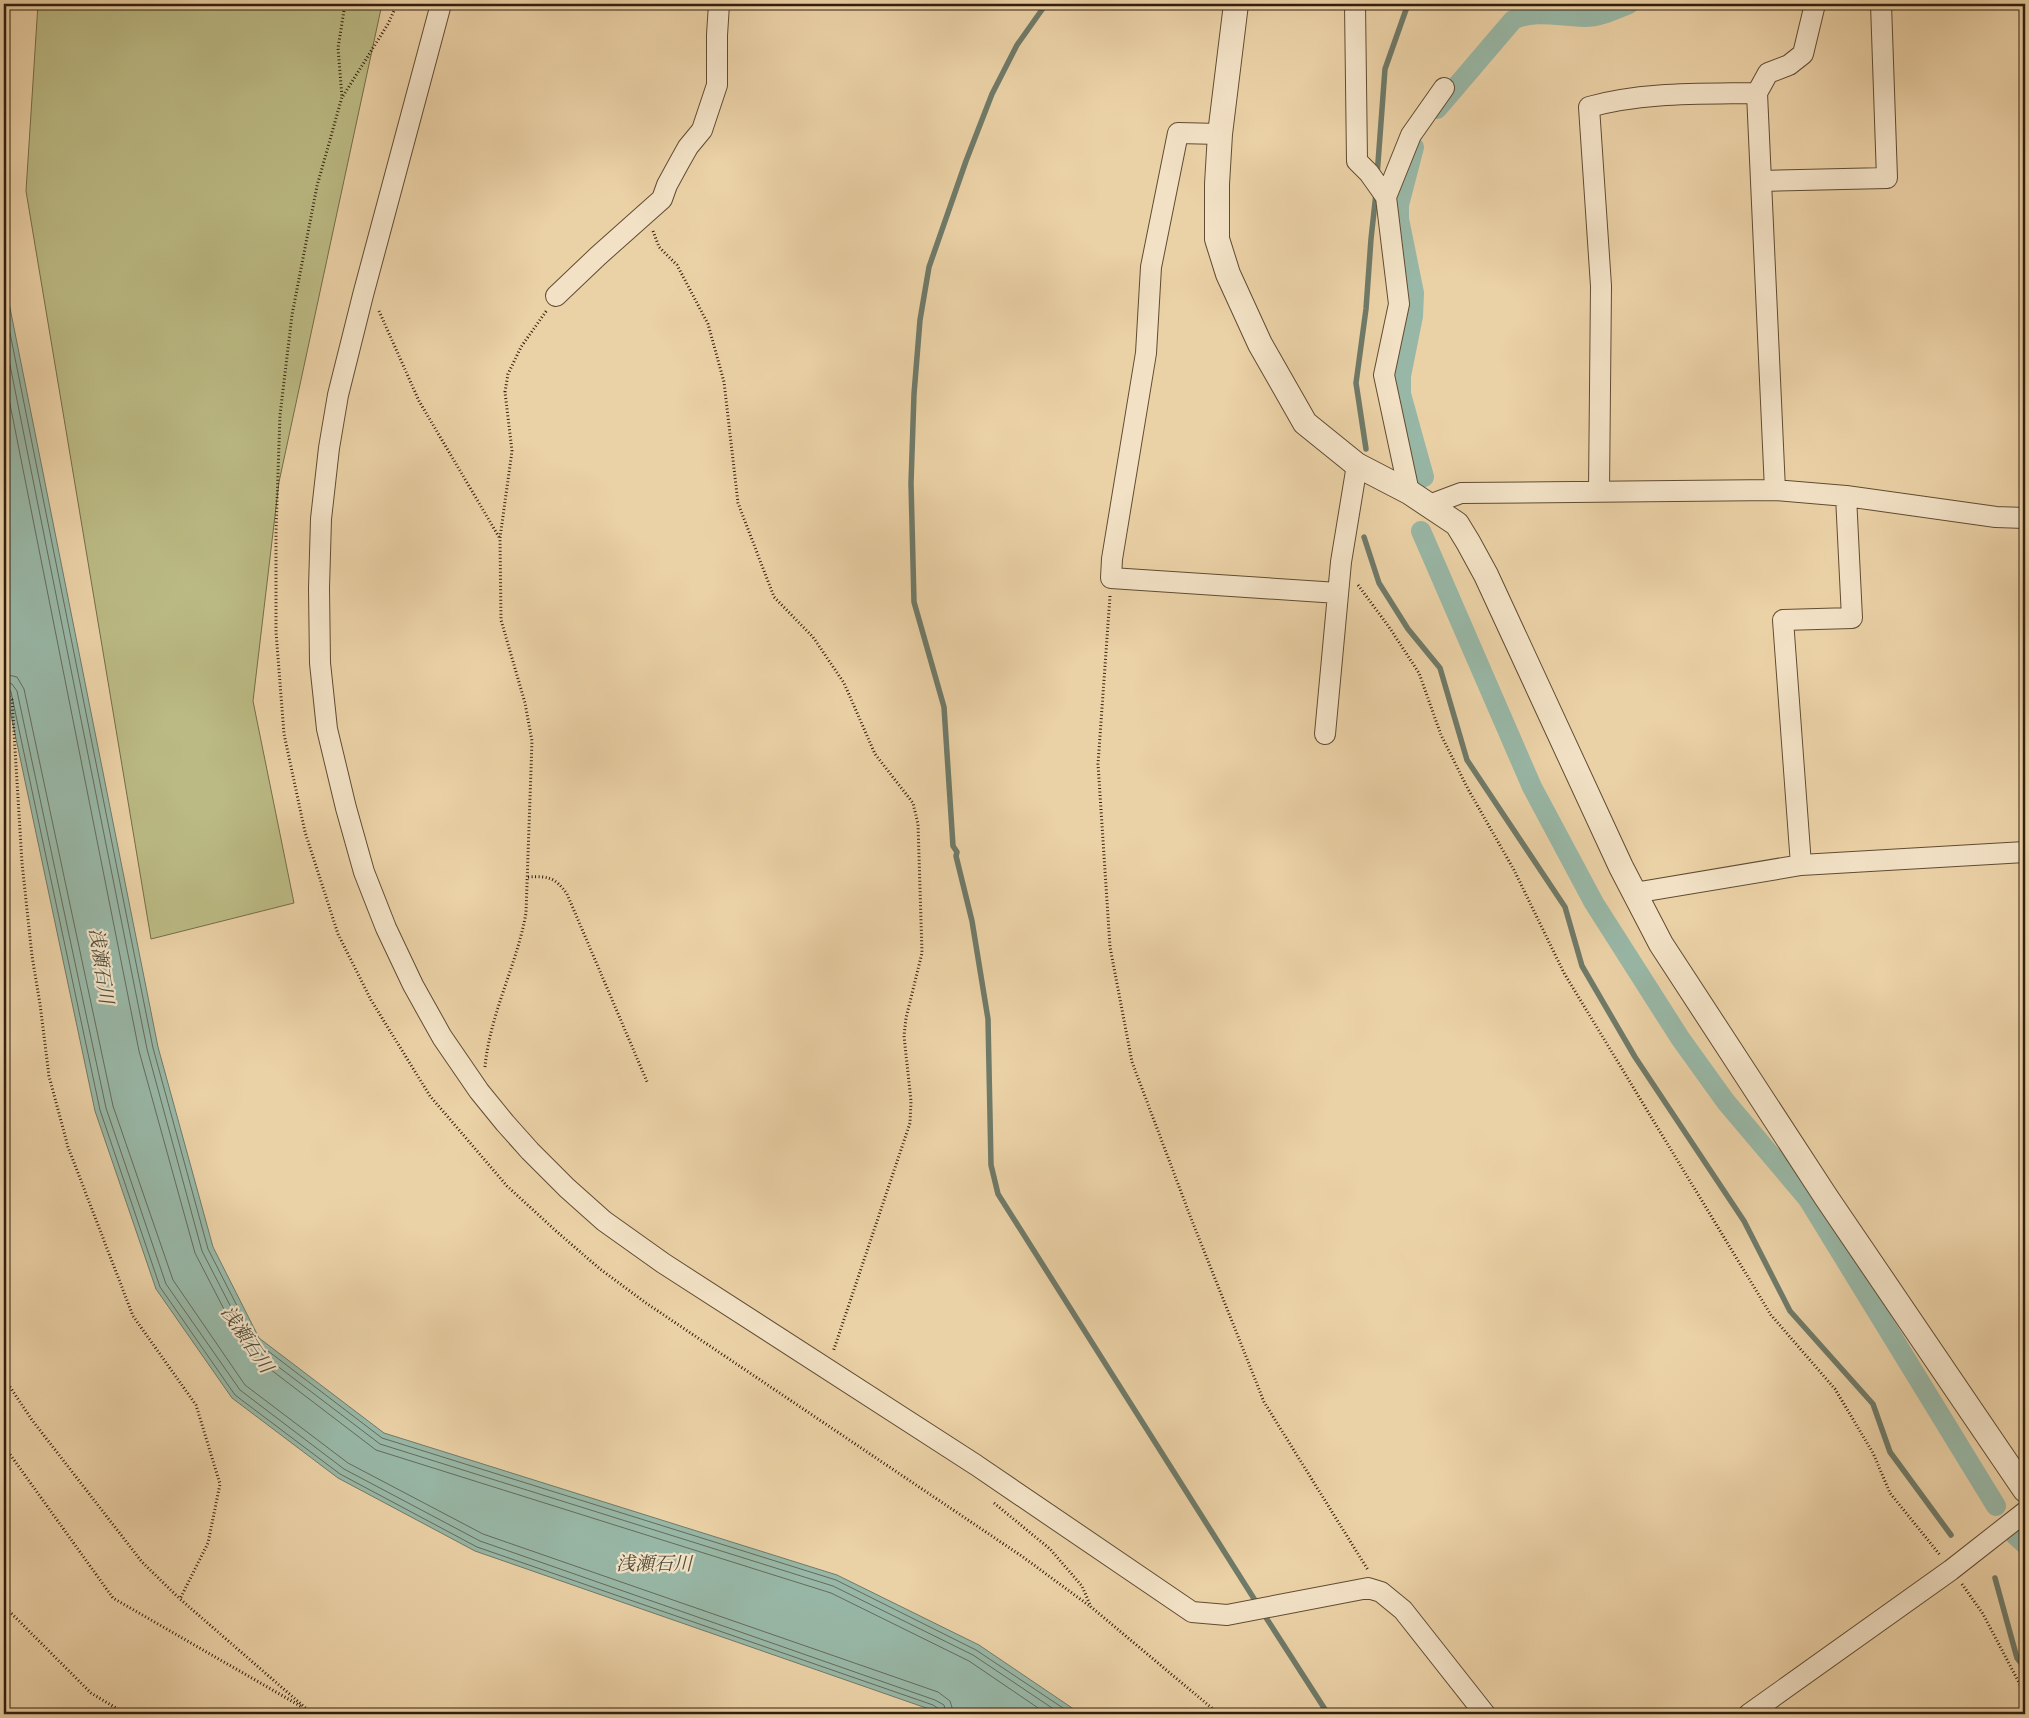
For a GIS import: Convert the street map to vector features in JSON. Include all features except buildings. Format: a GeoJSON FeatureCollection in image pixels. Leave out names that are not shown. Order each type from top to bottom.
{"type":"FeatureCollection","features":[{"type":"Feature","properties":{"kind":"street"},"geometry":{"type":"LineString","coordinates":[[441,4],[338,396],[329,448],[321,519],[320,663],[327,729],[364,872],[386,928],[412,985],[442,1037],[479,1091],[530,1151],[604,1221],[663,1263],[976,1465],[1192,1612],[1227,1615],[1368,1588],[1381,1592],[1403,1610],[1485,1714]]}},
{"type":"Feature","properties":{"kind":"street"},"geometry":{"type":"LineString","coordinates":[[556,296],[662,199],[666,185],[702,130],[717,85],[719,4]]}},
{"type":"Feature","properties":{"kind":"street"},"geometry":{"type":"LineString","coordinates":[[1236,4],[1220,134],[1217,184],[1217,239],[1228,274],[1260,344],[1305,423],[1356,464],[1409,492],[1457,524],[1486,575],[1550,717],[1634,893],[1661,944],[1826,1197],[2025,1490]]}},
{"type":"Feature","properties":{"kind":"street"},"geometry":{"type":"LineString","coordinates":[[1356,4],[1357,160],[1386,197],[1400,304],[1384,375],[1409,492]]}},
{"type":"Feature","properties":{"kind":"street"},"geometry":{"type":"LineString","coordinates":[[1775,490],[1757,93],[1768,73],[1789,65],[1803,54],[1815,4]]}},
{"type":"Feature","properties":{"kind":"street"},"geometry":{"type":"LineString","coordinates":[[1761,181],[1887,178],[1881,4]]}},
{"type":"Feature","properties":{"kind":"street"},"geometry":{"type":"LineString","coordinates":[[1386,197],[1411,135],[1444,88]]}},
{"type":"Feature","properties":{"kind":"street"},"geometry":{"type":"LineString","coordinates":[[1599,491],[1600,286],[1589,107],[1616,99],[1645,96],[1757,93]]}},
{"type":"Feature","properties":{"kind":"street"},"geometry":{"type":"LineString","coordinates":[[1220,134],[1178,133],[1151,267],[1146,352],[1112,560],[1111,578],[1338,593]]}},
{"type":"Feature","properties":{"kind":"street"},"geometry":{"type":"LineString","coordinates":[[1325,734],[1341,562],[1356,464]]}},
{"type":"Feature","properties":{"kind":"street"},"geometry":{"type":"LineString","coordinates":[[1429,505],[1461,493],[1775,490],[1846,496],[1996,516],[2025,518]]}},
{"type":"Feature","properties":{"kind":"street"},"geometry":{"type":"LineString","coordinates":[[1801,865],[1782,620],[1852,618],[1846,496]]}},
{"type":"Feature","properties":{"kind":"street"},"geometry":{"type":"LineString","coordinates":[[1634,893],[1801,865],[2025,852]]}},
{"type":"Feature","properties":{"kind":"street"},"geometry":{"type":"LineString","coordinates":[[1749,1714],[1951,1570],[2025,1512]]}},
{"type":"Feature","properties":{"kind":"path"},"geometry":{"type":"LineString","coordinates":[[342,97],[338,48],[345,4]]}},
{"type":"Feature","properties":{"kind":"path"},"geometry":{"type":"LineString","coordinates":[[397,4],[388,24],[342,97],[317,186],[292,315],[280,415],[276,532],[276,632],[284,734],[305,832],[338,934],[371,1000],[430,1096],[507,1186],[556,1231],[600,1269],[646,1303],[1022,1557],[1091,1607],[1219,1714]]}},
{"type":"Feature","properties":{"kind":"path"},"geometry":{"type":"LineString","coordinates":[[646,214],[659,247],[677,265],[708,324],[724,382],[738,503],[774,597],[813,637],[844,683],[875,754],[913,803],[918,824],[922,953],[906,1018],[904,1036],[911,1101],[910,1123],[827,1369]]}},
{"type":"Feature","properties":{"kind":"path"},"geometry":{"type":"LineString","coordinates":[[363,295],[381,313],[419,401],[500,538]]}},
{"type":"Feature","properties":{"kind":"path"},"geometry":{"type":"LineString","coordinates":[[479,1091],[484,1077],[487,1047],[494,1017],[522,939],[526,913],[528,876],[532,741],[525,703],[501,620],[500,538],[512,451],[505,392],[508,374],[521,347],[556,296]]}},
{"type":"Feature","properties":{"kind":"path"},"geometry":{"type":"LineString","coordinates":[[1341,562],[1389,627],[1419,673],[1441,735],[1468,789],[1514,870],[1564,972],[1771,1316],[1835,1389],[1873,1453],[1890,1493],[1983,1614],[2025,1694]]}},
{"type":"Feature","properties":{"kind":"path"},"geometry":{"type":"LineString","coordinates":[[1111,578],[1098,764],[1110,947],[1132,1062],[1189,1213],[1264,1402],[1381,1592]]}},
{"type":"Feature","properties":{"kind":"path"},"geometry":{"type":"LineString","coordinates":[[4,692],[12,700],[22,863],[32,956],[49,1076],[68,1147],[133,1316],[196,1405],[220,1484],[208,1543],[180,1600]]}},
{"type":"Feature","properties":{"kind":"path"},"geometry":{"type":"LineString","coordinates":[[528,876],[546,876],[554,880],[567,894],[648,1084]]}},
{"type":"Feature","properties":{"kind":"path"},"geometry":{"type":"LineString","coordinates":[[4,1378],[32,1420],[142,1562],[180,1600],[309,1711]]}},
{"type":"Feature","properties":{"kind":"path"},"geometry":{"type":"LineString","coordinates":[[4,1446],[113,1598],[316,1714]]}},
{"type":"Feature","properties":{"kind":"path"},"geometry":{"type":"LineString","coordinates":[[992,1501],[1050,1549],[1082,1586],[1091,1607]]}},
{"type":"Feature","properties":{"kind":"path"},"geometry":{"type":"LineString","coordinates":[[4,1606],[91,1693],[126,1714]]}},
{"type":"Feature","properties":{"kind":"path"},"geometry":{"type":"LineString","coordinates":[[303,1714],[309,1711]]}},
{"type":"Feature","properties":{"kind":"shaded area"},"geometry":{"type":"Polygon","coordinates":[[[38,4],[382,4],[279,482],[253,701],[294,903],[151,939],[26,191],[38,4]]]}},
{"type":"Feature","properties":{"kind":"water","name":"浅瀬石川"},"geometry":{"type":"Polygon","coordinates":[[[4,278],[158,1047],[213,1247],[259,1338],[384,1433],[837,1575],[979,1645],[1081,1714],[938,1714],[932,1710],[475,1551],[338,1478],[232,1398],[156,1289],[95,1111],[4,682],[4,278]]]}},
{"type":"Feature","properties":{"kind":"waterway"},"geometry":{"type":"LineString","coordinates":[[1046,4],[1017,45],[992,94],[966,161],[929,267],[920,320],[914,394],[911,483],[914,602],[944,707],[953,846],[957,852],[956,856],[972,921],[988,1019],[991,1165],[998,1194],[1258,1605]]}},
{"type":"Feature","properties":{"kind":"waterway"},"geometry":{"type":"LineString","coordinates":[[1377,176],[1385,69],[1408,4]]}},
{"type":"Feature","properties":{"kind":"waterway"},"geometry":{"type":"LineString","coordinates":[[1560,4],[1581,4]]}},
{"type":"Feature","properties":{"kind":"waterway"},"geometry":{"type":"LineString","coordinates":[[1437,109],[1513,20],[1539,14],[1590,17],[1607,13],[1629,4]]}},
{"type":"Feature","properties":{"kind":"waterway"},"geometry":{"type":"LineString","coordinates":[[1414,147],[1399,205],[1399,219],[1414,293],[1413,316],[1401,376],[1401,394],[1424,477]]}},
{"type":"Feature","properties":{"kind":"waterway"},"geometry":{"type":"LineString","coordinates":[[1366,449],[1356,383],[1366,309],[1376,193]]}},
{"type":"Feature","properties":{"kind":"waterway"},"geometry":{"type":"LineString","coordinates":[[1421,531],[1532,787],[1594,903],[1680,1038],[1726,1102],[1808,1199],[1996,1506]]}},
{"type":"Feature","properties":{"kind":"waterway"},"geometry":{"type":"LineString","coordinates":[[1364,537],[1379,583],[1408,629],[1440,668],[1467,760],[1565,907],[1582,966],[1635,1057],[1744,1221],[1790,1311],[1873,1404],[1890,1452],[1951,1535]]}},
{"type":"Feature","properties":{"kind":"waterway"},"geometry":{"type":"LineString","coordinates":[[2015,1535],[2025,1544]]}},
{"type":"Feature","properties":{"kind":"waterway"},"geometry":{"type":"LineString","coordinates":[[1995,1578],[2017,1658],[2025,1668]]}},
{"type":"Feature","properties":{"kind":"waterway"},"geometry":{"type":"LineString","coordinates":[[1263,1613],[1328,1714]]}}]}
